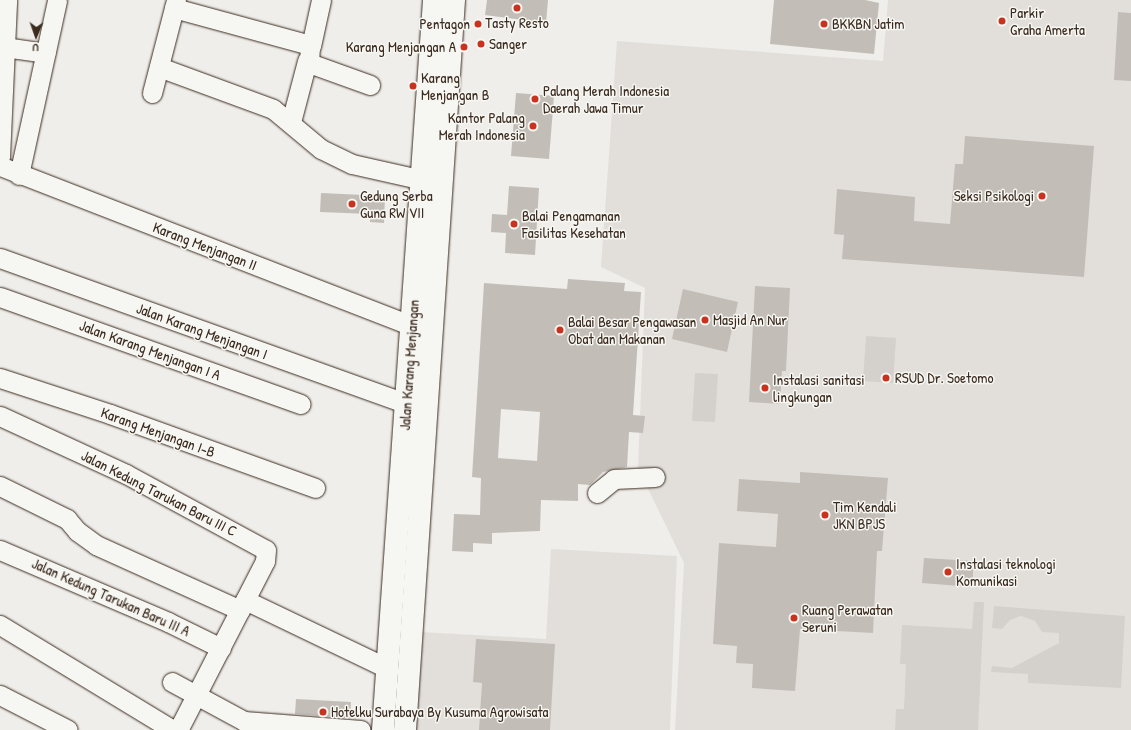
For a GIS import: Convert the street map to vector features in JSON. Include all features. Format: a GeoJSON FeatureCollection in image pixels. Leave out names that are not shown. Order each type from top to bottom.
{"type":"FeatureCollection","features":[{"type":"Feature","properties":{"kind":"main road","name":"Jalan Karang Menjangan"},"geometry":{"type":"LineString","coordinates":[[383,730],[410,324],[426,272],[423,180],[434,0]]}},
{"type":"Feature","properties":{"kind":"main road","name":"Jalan Karang Menjangan"},"geometry":{"type":"LineString","coordinates":[[405,730],[426,272],[454,0]]}},
{"type":"Feature","properties":{"kind":"street"},"geometry":{"type":"LineString","coordinates":[[0,157],[7,0]]}},
{"type":"Feature","properties":{"kind":"street"},"geometry":{"type":"LineString","coordinates":[[20,175],[57,0]]}},
{"type":"Feature","properties":{"kind":"street"},"geometry":{"type":"LineString","coordinates":[[290,122],[309,54],[321,0]]}},
{"type":"Feature","properties":{"kind":"street"},"geometry":{"type":"LineString","coordinates":[[152,93],[175,4],[309,54],[370,85]]}},
{"type":"Feature","properties":{"kind":"street"},"geometry":{"type":"LineString","coordinates":[[4,47],[46,53]]}},
{"type":"Feature","properties":{"kind":"street"},"geometry":{"type":"LineString","coordinates":[[159,67],[264,104],[290,122],[321,149],[352,164],[423,180]]}},
{"type":"Feature","properties":{"kind":"street","name":"Karang Menjangan II"},"geometry":{"type":"LineString","coordinates":[[0,166],[20,175],[410,324]]}},
{"type":"Feature","properties":{"kind":"street","name":"Jalan Karang Menjangan I"},"geometry":{"type":"LineString","coordinates":[[0,258],[405,403]]}},
{"type":"Feature","properties":{"kind":"street","name":"Jalan Karang Menjangan I A"},"geometry":{"type":"LineString","coordinates":[[0,297],[300,404]]}},
{"type":"Feature","properties":{"kind":"street","name":"Karang Menjangan I-B"},"geometry":{"type":"LineString","coordinates":[[0,378],[110,414],[315,488]]}},
{"type":"Feature","properties":{"kind":"street","name":"Jalan Kedung Tarukan Baru III C"},"geometry":{"type":"LineString","coordinates":[[0,416],[126,474],[263,546],[266,550],[265,561],[242,605]]}},
{"type":"Feature","properties":{"kind":"street"},"geometry":{"type":"LineString","coordinates":[[597,493],[614,479],[655,477]]}},
{"type":"Feature","properties":{"kind":"street"},"geometry":{"type":"LineString","coordinates":[[0,486],[67,520],[77,531],[96,545],[242,605],[387,668]]}},
{"type":"Feature","properties":{"kind":"street","name":"Jalan Kedung Tarukan Baru III A"},"geometry":{"type":"LineString","coordinates":[[0,550],[168,622],[221,648]]}},
{"type":"Feature","properties":{"kind":"street"},"geometry":{"type":"LineString","coordinates":[[178,730],[242,605]]}},
{"type":"Feature","properties":{"kind":"street"},"geometry":{"type":"LineString","coordinates":[[0,625],[173,730]]}},
{"type":"Feature","properties":{"kind":"street"},"geometry":{"type":"LineString","coordinates":[[172,682],[242,726],[361,730]]}},
{"type":"Feature","properties":{"kind":"street"},"geometry":{"type":"LineString","coordinates":[[0,694],[68,730]]}},
{"type":"Feature","properties":{"kind":"shaded area","name":"RSUD Dr. Soetomo"},"geometry":{"type":"Polygon","coordinates":[[[888,0],[1131,0],[1131,730],[675,730],[684,563],[638,468],[645,288],[601,267],[617,41],[883,61],[888,0]]]}},
{"type":"Feature","properties":{"kind":"shaded area"},"geometry":{"type":"Polygon","coordinates":[[[866,336],[896,338],[893,383],[863,381],[866,336]]]}},
{"type":"Feature","properties":{"kind":"shaded area"},"geometry":{"type":"Polygon","coordinates":[[[695,373],[718,374],[715,422],[692,421],[695,373]]]}},
{"type":"Feature","properties":{"kind":"shaded area"},"geometry":{"type":"Polygon","coordinates":[[[551,549],[677,556],[670,730],[416,730],[421,632],[546,639],[551,549]]]}},
{"type":"Feature","properties":{"kind":"shaded area"},"geometry":{"type":"Polygon","coordinates":[[[974,602],[984,602],[978,730],[895,730],[896,709],[904,709],[906,664],[900,664],[902,625],[972,629],[974,602]]]}},
{"type":"Feature","properties":{"kind":"shaded area"},"geometry":{"type":"Polygon","coordinates":[[[994,606],[1125,616],[1121,688],[1028,683],[1028,674],[991,672],[992,666],[1012,668],[1059,643],[1059,633],[1042,632],[1035,621],[1021,616],[1010,620],[1002,629],[992,628],[994,606]]]}},
{"type":"Feature","properties":{"kind":"building","name":"Tasty Resto"},"geometry":{"type":"Polygon","coordinates":[[[487,0],[548,0],[546,23],[485,15],[487,0]]]}},
{"type":"Feature","properties":{"kind":"building","name":"BKKBN Jatim"},"geometry":{"type":"Polygon","coordinates":[[[774,0],[865,0],[879,3],[874,54],[770,44],[774,0]]]}},
{"type":"Feature","properties":{"kind":"building"},"geometry":{"type":"Polygon","coordinates":[[[1118,12],[1131,13],[1131,81],[1114,80],[1118,12]]]}},
{"type":"Feature","properties":{"kind":"building","name":"Kantor Palang Merah Indonesia"},"geometry":{"type":"Polygon","coordinates":[[[516,93],[554,96],[549,159],[511,156],[516,93]]]}},
{"type":"Feature","properties":{"kind":"building","name":"Seksi Psikologi"},"geometry":{"type":"Polygon","coordinates":[[[965,136],[1094,146],[1084,277],[842,259],[844,235],[834,234],[837,189],[915,197],[914,221],[950,224],[955,164],[963,164],[965,136]]]}},
{"type":"Feature","properties":{"kind":"building","name":"Balai Pengamanan Fasilitas Kesehatan"},"geometry":{"type":"Polygon","coordinates":[[[509,186],[539,188],[535,255],[505,253],[506,233],[491,232],[492,214],[507,215],[509,186]]]}},
{"type":"Feature","properties":{"kind":"building","name":"Gedung Serba Guna RW VII"},"geometry":{"type":"Polygon","coordinates":[[[321,193],[385,196],[384,223],[370,222],[370,214],[320,212],[321,193]]]}},
{"type":"Feature","properties":{"kind":"building"},"geometry":{"type":"Polygon","coordinates":[[[568,279],[625,283],[624,291],[641,292],[633,415],[645,416],[643,433],[629,432],[627,467],[603,472],[590,485],[578,484],[578,501],[541,500],[540,531],[492,533],[492,544],[473,543],[473,552],[452,551],[454,514],[480,515],[481,478],[472,477],[484,283],[567,289],[568,279]],[[501,409],[498,458],[537,461],[540,412],[501,409]]]}},
{"type":"Feature","properties":{"kind":"building"},"geometry":{"type":"Polygon","coordinates":[[[755,286],[790,288],[786,371],[782,371],[780,404],[749,402],[755,286]]]}},
{"type":"Feature","properties":{"kind":"building","name":"Masjid An Nur"},"geometry":{"type":"Polygon","coordinates":[[[683,289],[738,302],[727,352],[672,339],[683,289]]]}},
{"type":"Feature","properties":{"kind":"building"},"geometry":{"type":"Polygon","coordinates":[[[800,472],[888,478],[882,551],[877,551],[873,633],[800,629],[795,691],[752,688],[753,664],[736,663],[737,646],[713,644],[719,543],[776,547],[778,514],[737,511],[739,479],[800,483],[800,472]]]}},
{"type":"Feature","properties":{"kind":"building","name":"Instalasi teknologi Komunikasi"},"geometry":{"type":"Polygon","coordinates":[[[924,558],[974,561],[972,587],[922,583],[924,558]]]}},
{"type":"Feature","properties":{"kind":"building"},"geometry":{"type":"Polygon","coordinates":[[[476,639],[555,644],[550,730],[479,730],[482,683],[473,682],[476,639]]]}},
{"type":"Feature","properties":{"kind":"building","name":"Hotelku Surabaya By Kusuma Agrowisata"},"geometry":{"type":"Polygon","coordinates":[[[296,699],[351,702],[350,718],[295,714],[296,699]]]}},
{"type":"Feature","properties":{"kind":"place","name":"Tasty Resto"},"geometry":{"type":"Point","coordinates":[517,8]}},
{"type":"Feature","properties":{"kind":"place","name":"Parkir Graha Amerta"},"geometry":{"type":"Point","coordinates":[1002,21]}},
{"type":"Feature","properties":{"kind":"place","name":"Pentagon"},"geometry":{"type":"Point","coordinates":[478,24]}},
{"type":"Feature","properties":{"kind":"place","name":"BKKBN Jatim"},"geometry":{"type":"Point","coordinates":[824,24]}},
{"type":"Feature","properties":{"kind":"place","name":"Sanger"},"geometry":{"type":"Point","coordinates":[481,44]}},
{"type":"Feature","properties":{"kind":"place","name":"Karang Menjangan A"},"geometry":{"type":"Point","coordinates":[464,47]}},
{"type":"Feature","properties":{"kind":"place","name":"Karang Menjangan B"},"geometry":{"type":"Point","coordinates":[413,86]}},
{"type":"Feature","properties":{"kind":"place","name":"Palang Merah Indonesia Daerah Jawa Timur"},"geometry":{"type":"Point","coordinates":[535,99]}},
{"type":"Feature","properties":{"kind":"place","name":"Kantor Palang Merah Indonesia"},"geometry":{"type":"Point","coordinates":[533,126]}},
{"type":"Feature","properties":{"kind":"place","name":"Seksi Psikologi"},"geometry":{"type":"Point","coordinates":[1042,196]}},
{"type":"Feature","properties":{"kind":"place","name":"Gedung Serba Guna RW VII"},"geometry":{"type":"Point","coordinates":[352,204]}},
{"type":"Feature","properties":{"kind":"place","name":"Balai Pengamanan Fasilitas Kesehatan"},"geometry":{"type":"Point","coordinates":[514,224]}},
{"type":"Feature","properties":{"kind":"place","name":"Masjid An Nur"},"geometry":{"type":"Point","coordinates":[705,320]}},
{"type":"Feature","properties":{"kind":"place","name":"Balai Besar Pengawasan Obat dan Makanan"},"geometry":{"type":"Point","coordinates":[560,330]}},
{"type":"Feature","properties":{"kind":"place","name":"RSUD Dr. Soetomo"},"geometry":{"type":"Point","coordinates":[886,378]}},
{"type":"Feature","properties":{"kind":"place","name":"Instalasi sanitasi lingkungan"},"geometry":{"type":"Point","coordinates":[765,388]}},
{"type":"Feature","properties":{"kind":"place","name":"Tim Kendali JKN BPJS"},"geometry":{"type":"Point","coordinates":[825,515]}},
{"type":"Feature","properties":{"kind":"place","name":"Instalasi teknologi Komunikasi"},"geometry":{"type":"Point","coordinates":[948,572]}},
{"type":"Feature","properties":{"kind":"place","name":"Ruang Perawatan Seruni"},"geometry":{"type":"Point","coordinates":[794,618]}},
{"type":"Feature","properties":{"kind":"place","name":"Hotelku Surabaya By Kusuma Agrowisata"},"geometry":{"type":"Point","coordinates":[323,712]}}]}
